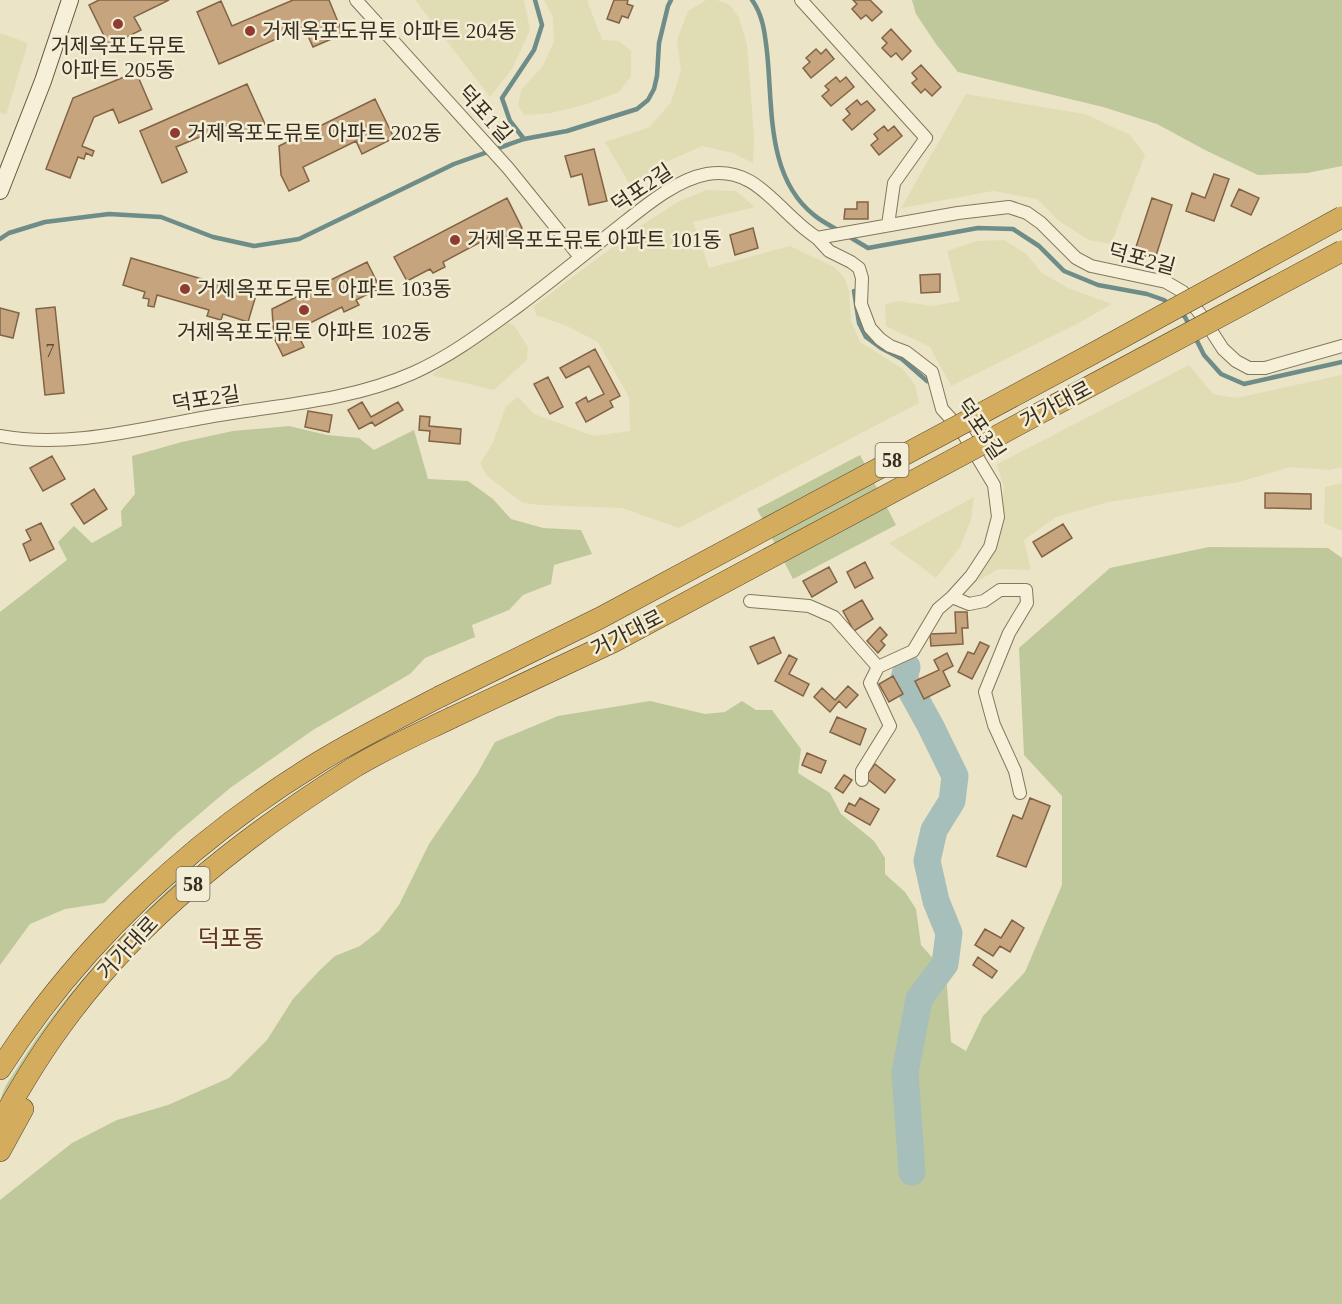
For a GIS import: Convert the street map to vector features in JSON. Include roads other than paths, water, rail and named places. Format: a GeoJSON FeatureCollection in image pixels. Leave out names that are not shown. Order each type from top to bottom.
{"type":"FeatureCollection","features":[{"type":"Feature","properties":{"kind":"highway","name":"거가대로"},"geometry":{"type":"LineString","coordinates":[[0,1069],[69,973],[160,882],[203,844],[255,804],[320,761],[439,697],[600,618],[1342,217]]}},
{"type":"Feature","properties":{"kind":"highway","name":"거가대로"},"geometry":{"type":"LineString","coordinates":[[0,1123],[30,1070],[62,1024],[144,930],[189,888],[263,828],[356,767],[450,718],[613,642],[1342,251]]}},
{"type":"Feature","properties":{"kind":"highway"},"geometry":{"type":"LineString","coordinates":[[0,1151],[49,1067],[102,993],[108,980],[105,972]]}},
{"type":"Feature","properties":{"kind":"street"},"geometry":{"type":"LineString","coordinates":[[0,191],[43,81],[70,0]]}},
{"type":"Feature","properties":{"kind":"street","name":"덕포1길"},"geometry":{"type":"LineString","coordinates":[[356,0],[508,168],[580,257]]}},
{"type":"Feature","properties":{"kind":"street"},"geometry":{"type":"LineString","coordinates":[[801,0],[927,138],[894,183],[888,225]]}},
{"type":"Feature","properties":{"kind":"street","name":"덕포2길"},"geometry":{"type":"LineString","coordinates":[[0,436],[26,440],[74,439],[309,403],[373,388],[412,373],[462,346],[517,307],[640,210],[676,186],[707,174],[725,174],[752,181],[767,192],[797,223],[817,238],[958,213],[1009,207],[1027,213],[1041,222],[1076,258],[1091,266],[1166,282],[1183,292],[1223,349],[1236,361],[1249,368],[1275,366],[1342,346]]}},
{"type":"Feature","properties":{"kind":"street","name":"덕포3길"},"geometry":{"type":"LineString","coordinates":[[817,238],[829,251],[859,268],[862,278],[861,304],[870,328],[880,339],[906,352],[932,372],[942,409],[961,430],[994,485],[998,517],[990,547],[971,576],[938,609],[913,651],[878,667]]}},
{"type":"Feature","properties":{"kind":"street"},"geometry":{"type":"LineString","coordinates":[[952,597],[969,604],[984,601],[1000,590],[1026,590],[1027,603],[1009,633],[985,692],[994,725],[1015,771],[1020,793]]}},
{"type":"Feature","properties":{"kind":"street"},"geometry":{"type":"LineString","coordinates":[[750,601],[809,606],[834,616],[878,667],[870,683],[890,726],[862,771],[862,780]]}},
{"type":"Feature","properties":{"kind":"waterway"},"geometry":{"type":"LineString","coordinates":[[524,139],[510,121],[502,98],[534,50],[542,25],[535,0]]}},
{"type":"Feature","properties":{"kind":"waterway"},"geometry":{"type":"LineString","coordinates":[[0,239],[9,233],[45,222],[109,214],[161,217],[213,237],[254,246],[299,239],[454,164],[524,139],[567,131],[637,109],[648,100],[654,89],[659,43],[671,0]]}},
{"type":"Feature","properties":{"kind":"waterway"},"geometry":{"type":"LineString","coordinates":[[752,0],[759,12],[764,32],[775,140],[787,181],[798,199],[814,215],[841,232]]}},
{"type":"Feature","properties":{"kind":"waterway"},"geometry":{"type":"LineString","coordinates":[[848,236],[868,248],[978,228],[1013,229],[1039,246],[1064,271],[1098,285],[1147,294],[1164,300],[1170,305]]}},
{"type":"Feature","properties":{"kind":"waterway"},"geometry":{"type":"LineString","coordinates":[[854,291],[859,323],[866,337],[902,359],[927,381]]}},
{"type":"Feature","properties":{"kind":"waterway"},"geometry":{"type":"LineString","coordinates":[[1179,312],[1185,317],[1190,327]]}},
{"type":"Feature","properties":{"kind":"waterway"},"geometry":{"type":"LineString","coordinates":[[1195,337],[1204,355],[1221,374],[1244,384],[1342,362]]}},
{"type":"Feature","properties":{"kind":"waterway"},"geometry":{"type":"LineString","coordinates":[[907,667],[904,678],[955,776],[952,801],[934,830],[927,861],[936,901],[949,933],[945,964],[919,999],[905,1073],[912,1172]]}},
{"type":"Feature","properties":{"kind":"place","name":"거제옥포도뮤토 아파트 205동"},"geometry":{"type":"Point","coordinates":[118,24]}},
{"type":"Feature","properties":{"kind":"place","name":"거제옥포도뮤토 아파트 204동"},"geometry":{"type":"Point","coordinates":[250,31]}},
{"type":"Feature","properties":{"kind":"place","name":"거제옥포도뮤토 아파트 202동"},"geometry":{"type":"Point","coordinates":[175,133]}},
{"type":"Feature","properties":{"kind":"place","name":"거제옥포도뮤토 아파트 101동"},"geometry":{"type":"Point","coordinates":[455,240]}},
{"type":"Feature","properties":{"kind":"place","name":"거제옥포도뮤토 아파트 103동"},"geometry":{"type":"Point","coordinates":[185,289]}},
{"type":"Feature","properties":{"kind":"place","name":"거제옥포도뮤토 아파트 102동"},"geometry":{"type":"Point","coordinates":[304,310]}},
{"type":"Feature","properties":{"kind":"district","name":"덕포동"},"geometry":{"type":"Point","coordinates":[231,939]}}]}
